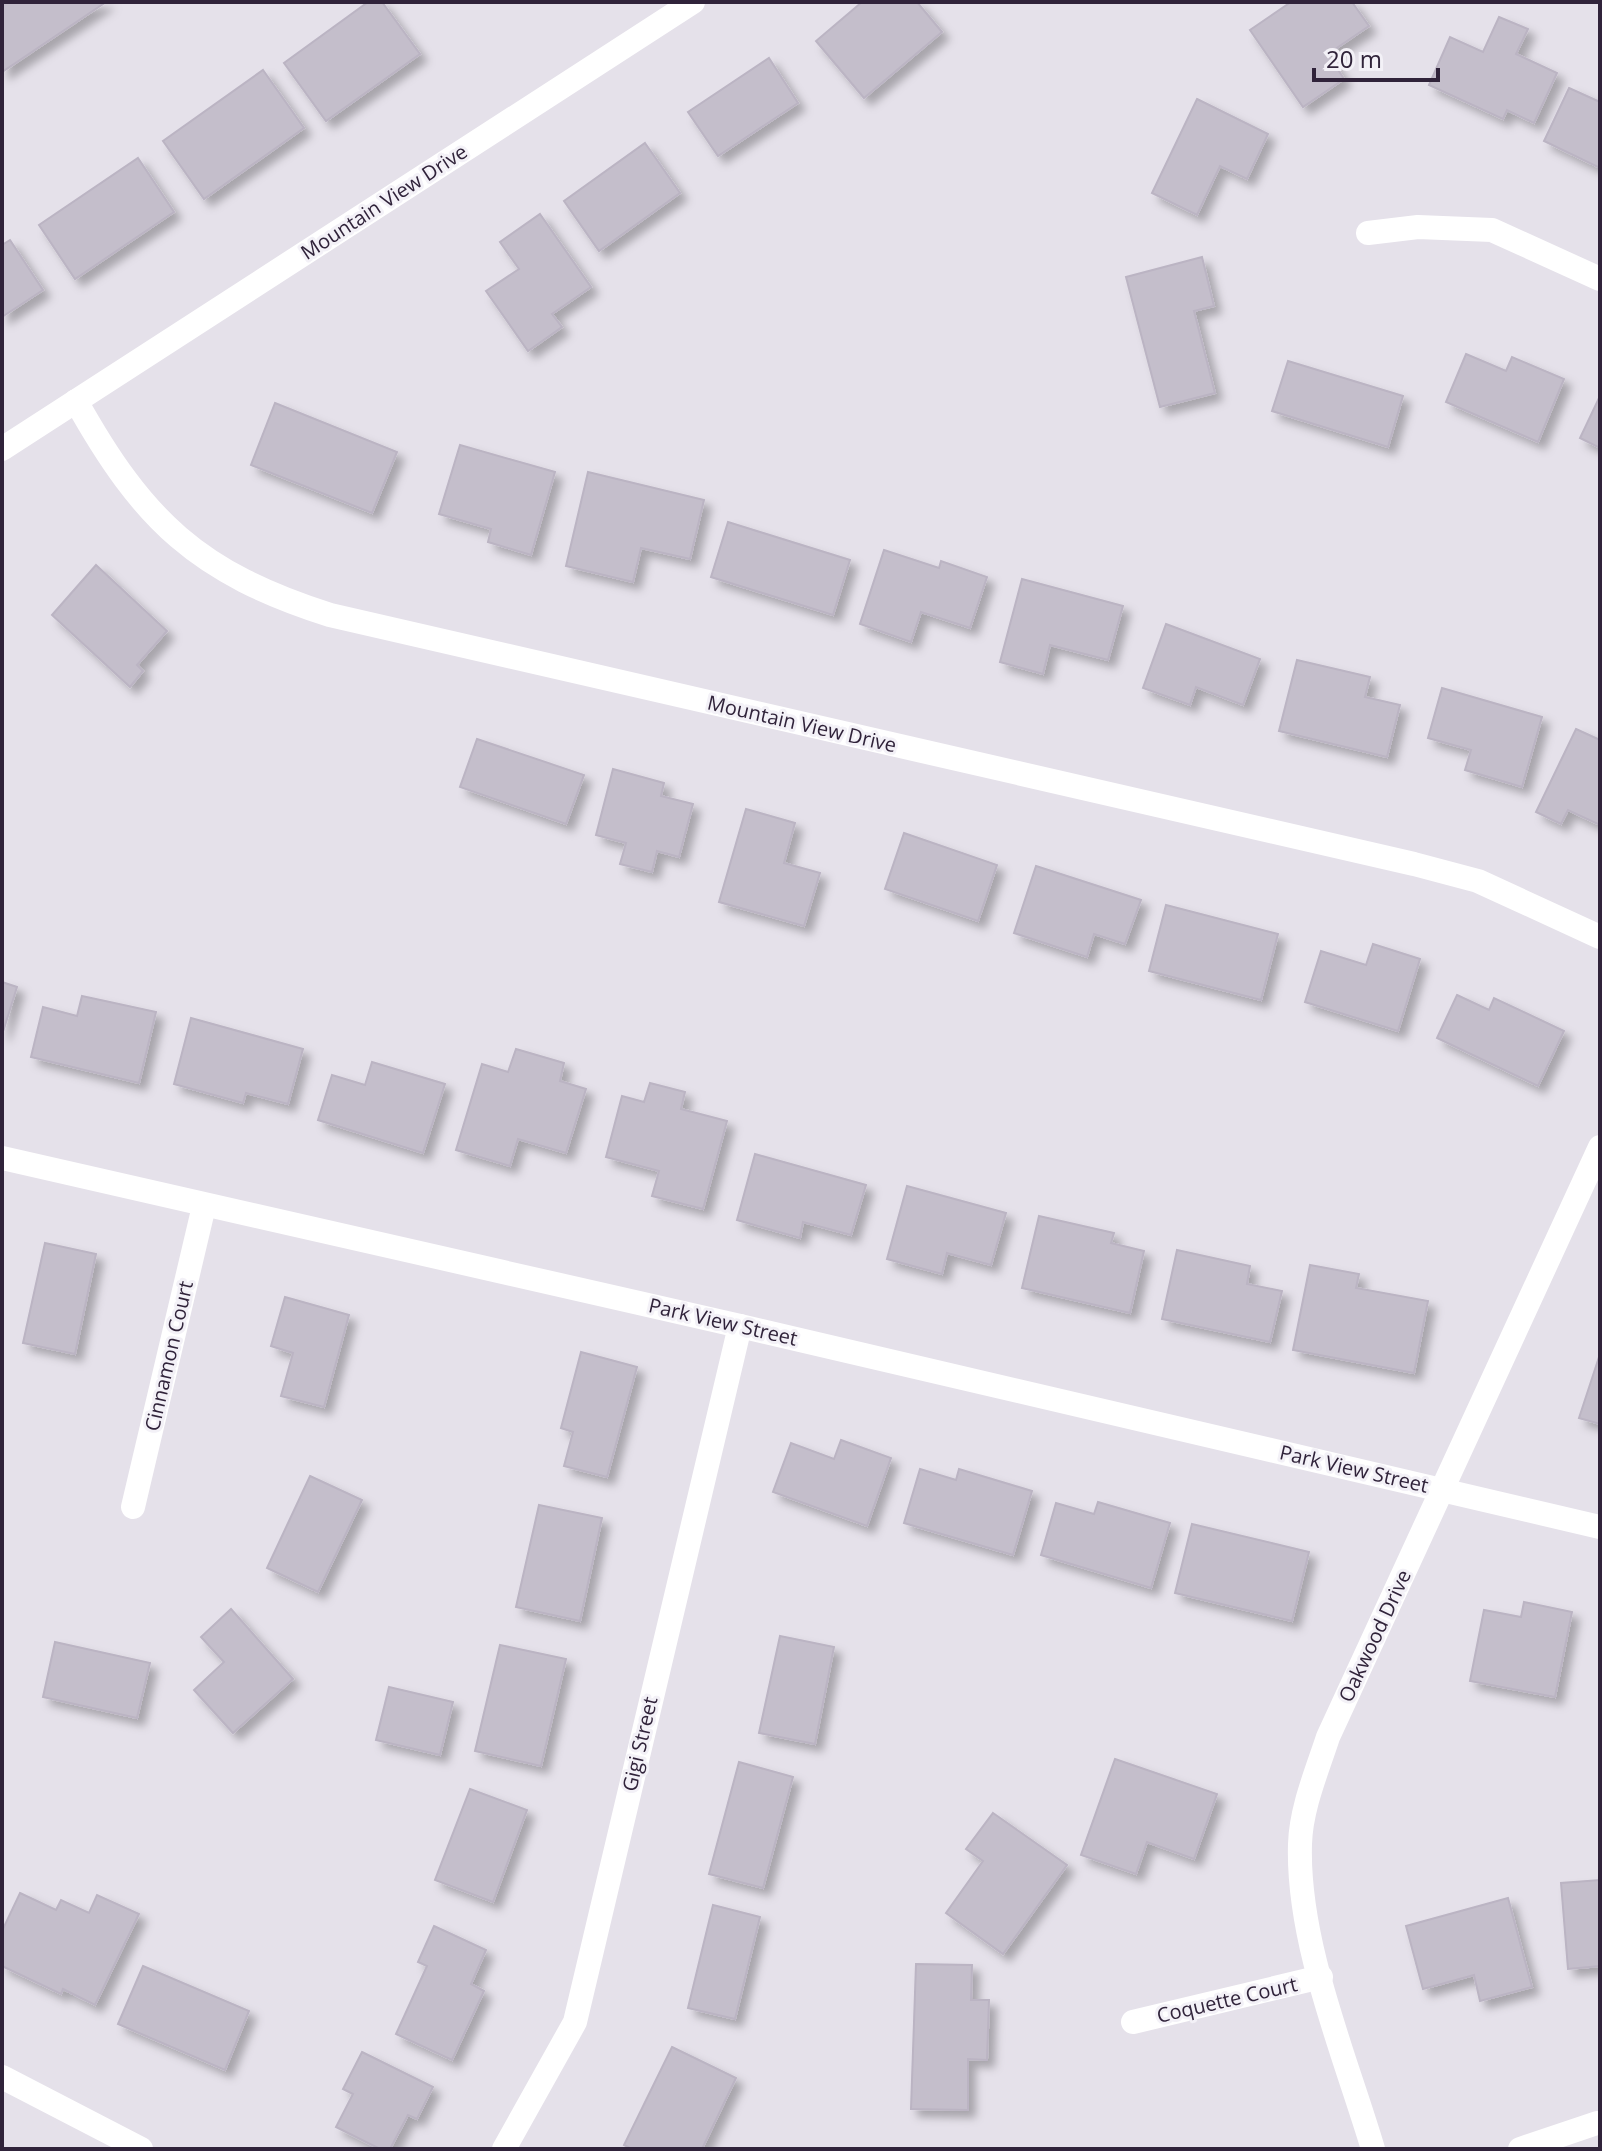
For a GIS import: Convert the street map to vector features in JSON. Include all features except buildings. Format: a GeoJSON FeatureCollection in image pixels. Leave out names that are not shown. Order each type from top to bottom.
{"type":"FeatureCollection","features":[{"type":"Feature","properties":{"kind":"street","name":"Mountain View Drive"},"geometry":{"type":"LineString","coordinates":[[2,449],[693,2]]}},
{"type":"Feature","properties":{"kind":"street"},"geometry":{"type":"LineString","coordinates":[[1368,233],[1418,227],[1492,230],[1600,279]]}},
{"type":"Feature","properties":{"kind":"street","name":"Mountain View Drive"},"geometry":{"type":"LineString","coordinates":[[76,401],[110,463],[144,507],[182,544],[227,574],[278,599],[330,615],[1414,864],[1478,881],[1600,937]]}},
{"type":"Feature","properties":{"kind":"street","name":"Oakwood Drive"},"geometry":{"type":"LineString","coordinates":[[1373,2149],[1321,1977],[1301,1894],[1300,1841],[1309,1794],[1328,1737],[1600,1147]]}},
{"type":"Feature","properties":{"kind":"street","name":"Park View Street"},"geometry":{"type":"LineString","coordinates":[[2,1158],[1600,1527]]}},
{"type":"Feature","properties":{"kind":"street","name":"Cinnamon Court"},"geometry":{"type":"LineString","coordinates":[[133,1507],[204,1206]]}},
{"type":"Feature","properties":{"kind":"street","name":"Gigi Street"},"geometry":{"type":"LineString","coordinates":[[504,2149],[575,2022],[740,1326]]}},
{"type":"Feature","properties":{"kind":"street","name":"Coquette Court"},"geometry":{"type":"LineString","coordinates":[[1133,2022],[1321,1977]]}},
{"type":"Feature","properties":{"kind":"street"},"geometry":{"type":"LineString","coordinates":[[2,2077],[141,2149]]}},
{"type":"Feature","properties":{"kind":"street"},"geometry":{"type":"LineString","coordinates":[[1520,2149],[1597,2123]]}}]}
